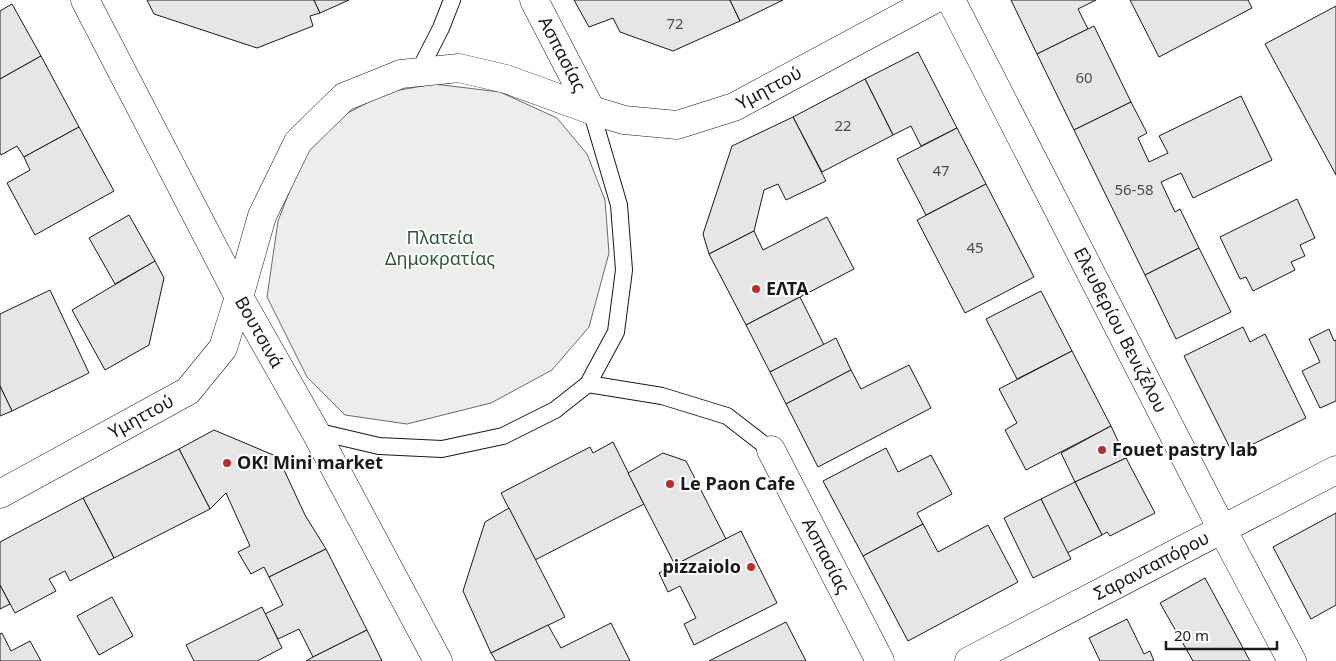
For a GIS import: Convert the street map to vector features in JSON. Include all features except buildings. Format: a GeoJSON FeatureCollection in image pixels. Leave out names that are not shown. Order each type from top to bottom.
{"type":"FeatureCollection","features":[{"type":"Feature","properties":{"kind":"street","name":"Βουτσινά"},"geometry":{"type":"LineString","coordinates":[[85,0],[239,297],[315,431],[438,661]]}},
{"type":"Feature","properties":{"kind":"street","name":"Ασπασίας"},"geometry":{"type":"LineString","coordinates":[[534,0],[591,110]]}},
{"type":"Feature","properties":{"kind":"street","name":"Υμηττού"},"geometry":{"type":"LineString","coordinates":[[0,494],[188,391],[222,348],[262,216],[298,142],[344,97],[401,74],[459,68],[506,79],[624,120],[677,125],[734,107],[933,0]]}},
{"type":"Feature","properties":{"kind":"street","name":"Ελευθερίου Βενιζέλου"},"geometry":{"type":"LineString","coordinates":[[951,0],[1222,529],[1292,661]]}},
{"type":"Feature","properties":{"kind":"street","name":"Ασπασίας"},"geometry":{"type":"LineString","coordinates":[[771,450],[880,661]]}},
{"type":"Feature","properties":{"kind":"street","name":"Σαρανταπόρου"},"geometry":{"type":"LineString","coordinates":[[969,661],[1336,470]]}},
{"type":"Feature","properties":{"kind":"lane"},"geometry":{"type":"LineString","coordinates":[[418,73],[442,28],[452,0]]}},
{"type":"Feature","properties":{"kind":"lane"},"geometry":{"type":"LineString","coordinates":[[315,431],[379,446],[442,449],[503,436],[555,410],[588,384],[616,332],[624,270],[619,205],[591,110]]}},
{"type":"Feature","properties":{"kind":"lane"},"geometry":{"type":"LineString","coordinates":[[588,384],[662,396],[727,416],[771,450]]}},
{"type":"Feature","properties":{"kind":"shaded area","name":"Πλατεία Δημοκρατίας"},"geometry":{"type":"Polygon","coordinates":[[[434,84],[500,92],[557,118],[587,154],[605,200],[609,253],[589,327],[552,370],[491,403],[407,424],[345,415],[307,377],[267,297],[278,221],[302,159],[338,118],[388,92],[434,84]]]}},
{"type":"Feature","properties":{"kind":"place","name":"ΕΛΤΑ"},"geometry":{"type":"Point","coordinates":[756,289]}},
{"type":"Feature","properties":{"kind":"place","name":"Fouet pastry lab"},"geometry":{"type":"Point","coordinates":[1102,450]}},
{"type":"Feature","properties":{"kind":"place","name":"OK! Mini market"},"geometry":{"type":"Point","coordinates":[227,463]}},
{"type":"Feature","properties":{"kind":"place","name":"Le Paon Cafe"},"geometry":{"type":"Point","coordinates":[670,484]}},
{"type":"Feature","properties":{"kind":"place","name":"pizzaiolo"},"geometry":{"type":"Point","coordinates":[751,567]}}]}
